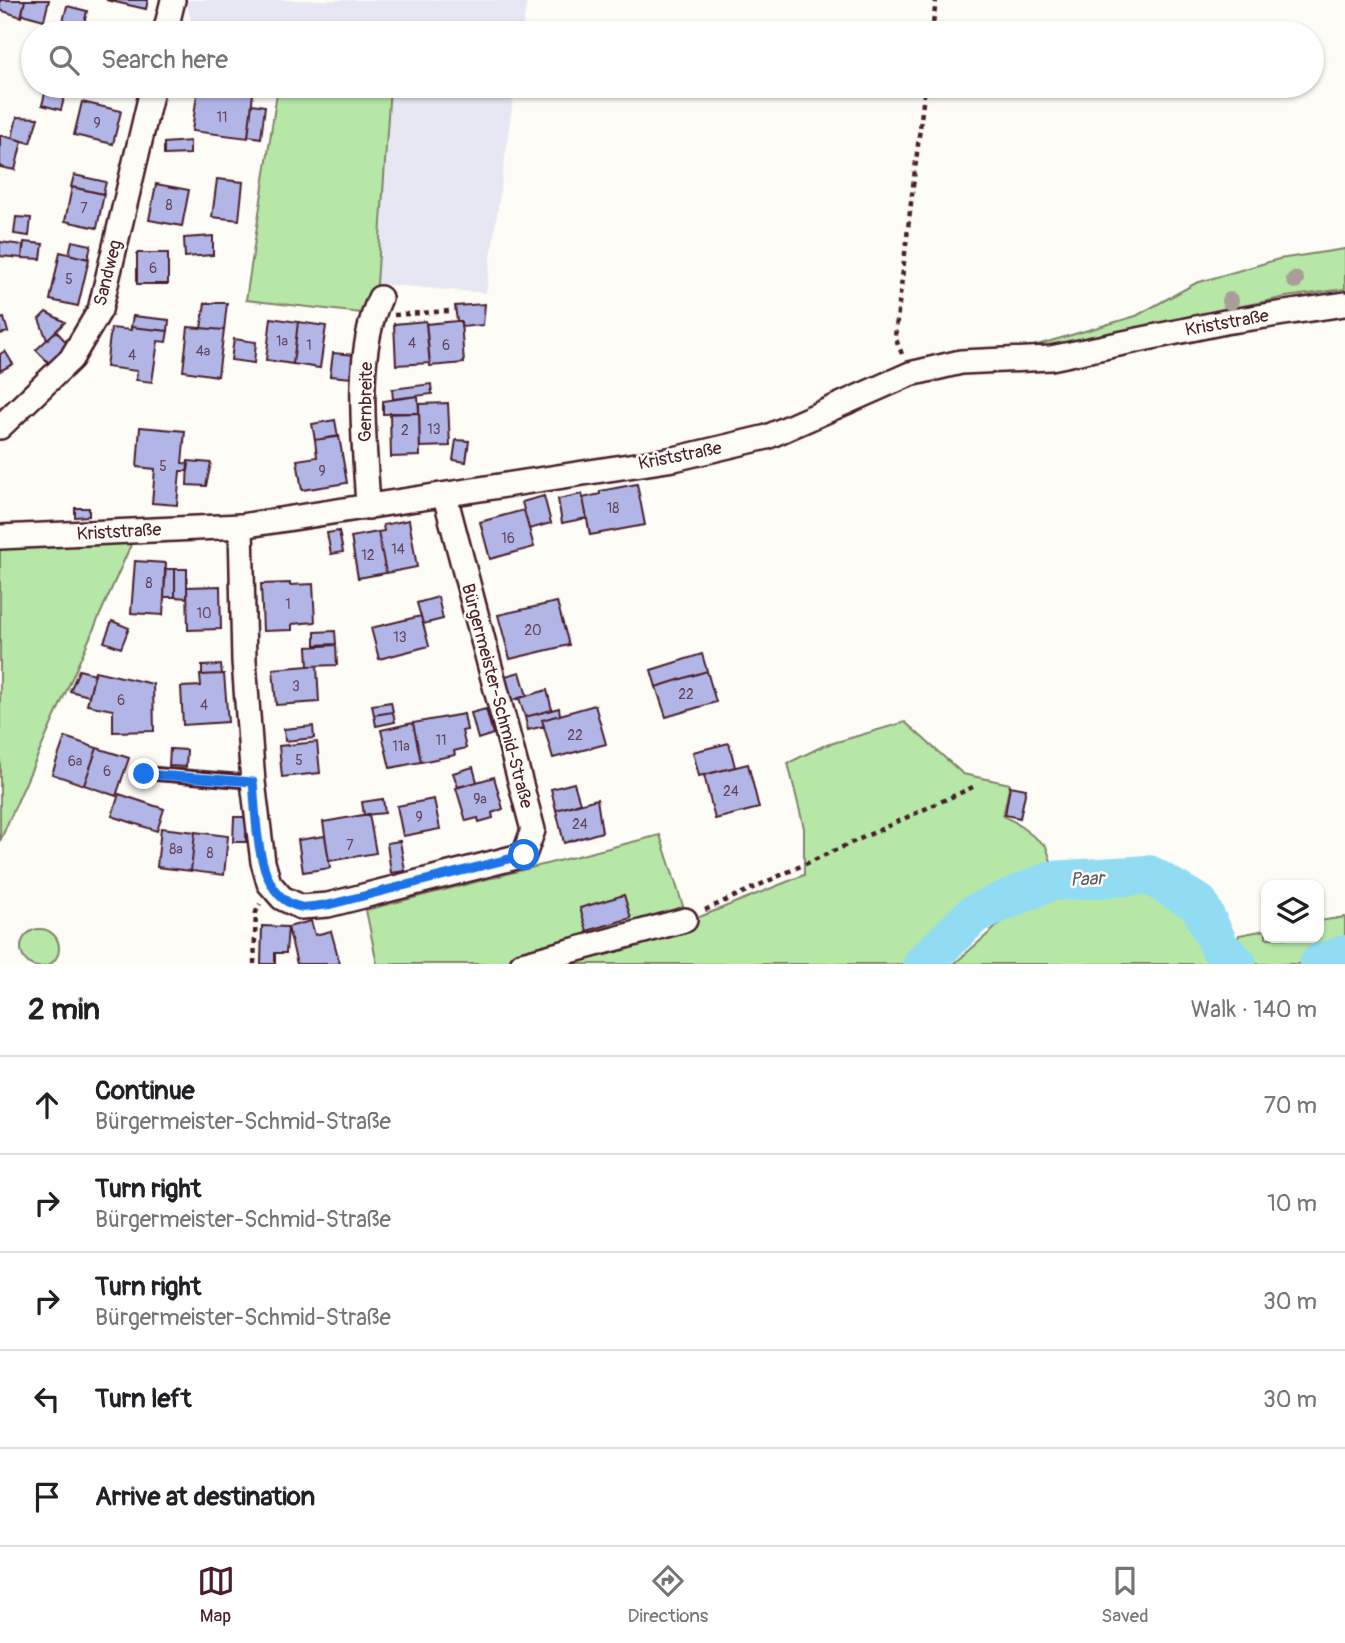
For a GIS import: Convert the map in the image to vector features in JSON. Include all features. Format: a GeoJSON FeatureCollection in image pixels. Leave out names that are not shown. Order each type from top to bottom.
{"type":"FeatureCollection","features":[{"type":"Feature","properties":{"kind":"street"},"geometry":{"type":"LineString","coordinates":[[168,21],[173,0]]}},
{"type":"Feature","properties":{"kind":"street","name":"Sandweg"},"geometry":{"type":"LineString","coordinates":[[0,427],[71,359],[100,310],[150,98]]}},
{"type":"Feature","properties":{"kind":"street","name":"Kriststraße"},"geometry":{"type":"LineString","coordinates":[[0,537],[241,526],[674,459],[767,437],[910,374],[961,362],[1051,358],[1225,323],[1345,304]]}},
{"type":"Feature","properties":{"kind":"street","name":"Gernbreite"},"geometry":{"type":"LineString","coordinates":[[368,507],[363,388],[376,307]]}},
{"type":"Feature","properties":{"kind":"street","name":"Bürgermeister-Schmid-Straße"},"geometry":{"type":"LineString","coordinates":[[269,883],[282,898],[301,907],[328,905],[524,855],[533,830],[445,496]]}},
{"type":"Feature","properties":{"kind":"street"},"geometry":{"type":"LineString","coordinates":[[241,526],[244,661],[253,782],[263,862],[269,883]]}},
{"type":"Feature","properties":{"kind":"street"},"geometry":{"type":"LineString","coordinates":[[522,964],[685,919]]}},
{"type":"Feature","properties":{"kind":"lane"},"geometry":{"type":"LineString","coordinates":[[144,774],[253,782]]}},
{"type":"Feature","properties":{"kind":"path"},"geometry":{"type":"LineString","coordinates":[[933,21],[936,0]]}},
{"type":"Feature","properties":{"kind":"path"},"geometry":{"type":"LineString","coordinates":[[910,374],[895,337],[924,98]]}},
{"type":"Feature","properties":{"kind":"path"},"geometry":{"type":"LineString","coordinates":[[376,307],[449,311]]}},
{"type":"Feature","properties":{"kind":"path"},"geometry":{"type":"LineString","coordinates":[[685,919],[973,787]]}},
{"type":"Feature","properties":{"kind":"path"},"geometry":{"type":"LineString","coordinates":[[254,964],[256,912],[269,883]]}},
{"type":"Feature","properties":{"kind":"shaded area"},"geometry":{"type":"Polygon","coordinates":[[[186,0],[527,0],[524,21],[191,21],[186,0]]]}},
{"type":"Feature","properties":{"kind":"shaded area"},"geometry":{"type":"Polygon","coordinates":[[[389,98],[513,98],[486,293],[377,284],[389,98]]]}},
{"type":"Feature","properties":{"kind":"green space"},"geometry":{"type":"Polygon","coordinates":[[[276,98],[389,98],[377,284],[361,313],[246,300],[276,98]]]}},
{"type":"Feature","properties":{"kind":"green space"},"geometry":{"type":"Polygon","coordinates":[[[1345,249],[1345,289],[1286,297],[1083,342],[1027,348],[1136,316],[1196,283],[1279,259],[1345,249]]]}},
{"type":"Feature","properties":{"kind":"green space"},"geometry":{"type":"Polygon","coordinates":[[[133,540],[0,841],[0,544],[133,540]]]}},
{"type":"Feature","properties":{"kind":"green space"},"geometry":{"type":"Polygon","coordinates":[[[905,722],[963,774],[1010,784],[1003,816],[1046,846],[1053,867],[973,905],[912,964],[553,964],[692,920],[804,875],[804,828],[788,763],[823,746],[905,722]]]}},
{"type":"Feature","properties":{"kind":"green space"},"geometry":{"type":"Polygon","coordinates":[[[660,835],[685,912],[499,964],[377,964],[366,910],[660,835]]]}},
{"type":"Feature","properties":{"kind":"green space"},"geometry":{"type":"Polygon","coordinates":[[[1101,884],[1152,886],[1184,906],[1201,938],[1209,964],[954,964],[1014,911],[1053,890],[1101,884]]]}},
{"type":"Feature","properties":{"kind":"green space"},"geometry":{"type":"Polygon","coordinates":[[[1345,917],[1345,964],[1230,964],[1239,935],[1261,931],[1261,943],[1324,943],[1324,920],[1345,917]]]}},
{"type":"Feature","properties":{"kind":"green space"},"geometry":{"type":"Polygon","coordinates":[[[33,931],[47,931],[57,941],[57,955],[48,964],[32,964],[23,955],[23,941],[33,931]]]}},
{"type":"Feature","properties":{"kind":"building"},"geometry":{"type":"Polygon","coordinates":[[[0,0],[25,0],[21,17],[0,10],[0,0]]]}},
{"type":"Feature","properties":{"kind":"building"},"geometry":{"type":"Polygon","coordinates":[[[25,0],[49,0],[44,20],[22,14],[25,0]]]}},
{"type":"Feature","properties":{"kind":"building"},"geometry":{"type":"Polygon","coordinates":[[[106,0],[148,0],[146,9],[106,0]]]}},
{"type":"Feature","properties":{"kind":"building"},"geometry":{"type":"Polygon","coordinates":[[[67,6],[87,11],[85,21],[63,21],[67,6]]]}},
{"type":"Feature","properties":{"kind":"building"},"geometry":{"type":"Polygon","coordinates":[[[44,98],[64,98],[61,110],[42,105],[44,98]]]}},
{"type":"Feature","properties":{"kind":"building"},"geometry":{"type":"Polygon","coordinates":[[[196,98],[252,98],[248,138],[192,131],[196,98]]]}},
{"type":"Feature","properties":{"kind":"building"},"geometry":{"type":"Polygon","coordinates":[[[82,102],[121,111],[113,144],[74,135],[82,102]]]}},
{"type":"Feature","properties":{"kind":"building"},"geometry":{"type":"Polygon","coordinates":[[[252,104],[265,106],[261,138],[248,136],[252,104]]]}},
{"type":"Feature","properties":{"kind":"building"},"geometry":{"type":"Polygon","coordinates":[[[17,117],[38,118],[30,143],[12,138],[17,117]]]}},
{"type":"Feature","properties":{"kind":"building"},"geometry":{"type":"Polygon","coordinates":[[[0,135],[22,141],[15,170],[0,167],[0,135]]]}},
{"type":"Feature","properties":{"kind":"building"},"geometry":{"type":"Polygon","coordinates":[[[190,141],[190,154],[164,155],[164,143],[190,141]]]}},
{"type":"Feature","properties":{"kind":"building"},"geometry":{"type":"Polygon","coordinates":[[[74,175],[106,182],[103,194],[71,187],[74,175]]]}},
{"type":"Feature","properties":{"kind":"building"},"geometry":{"type":"Polygon","coordinates":[[[217,179],[243,182],[239,220],[212,217],[217,179]]]}},
{"type":"Feature","properties":{"kind":"building"},"geometry":{"type":"Polygon","coordinates":[[[156,184],[189,190],[182,226],[149,220],[156,184]]]}},
{"type":"Feature","properties":{"kind":"building"},"geometry":{"type":"Polygon","coordinates":[[[72,187],[104,194],[97,228],[65,221],[72,187]]]}},
{"type":"Feature","properties":{"kind":"building"},"geometry":{"type":"Polygon","coordinates":[[[16,217],[31,218],[29,236],[14,234],[16,217]]]}},
{"type":"Feature","properties":{"kind":"building"},"geometry":{"type":"Polygon","coordinates":[[[213,236],[213,255],[185,257],[184,238],[213,236]]]}},
{"type":"Feature","properties":{"kind":"building"},"geometry":{"type":"Polygon","coordinates":[[[72,241],[91,245],[88,259],[69,254],[72,241]]]}},
{"type":"Feature","properties":{"kind":"building"},"geometry":{"type":"Polygon","coordinates":[[[0,242],[23,245],[22,258],[0,256],[0,242]]]}},
{"type":"Feature","properties":{"kind":"building"},"geometry":{"type":"Polygon","coordinates":[[[24,242],[43,244],[41,259],[22,258],[24,242]]]}},
{"type":"Feature","properties":{"kind":"building"},"geometry":{"type":"Polygon","coordinates":[[[60,252],[89,259],[78,306],[50,300],[60,252]]]}},
{"type":"Feature","properties":{"kind":"building"},"geometry":{"type":"Polygon","coordinates":[[[137,253],[168,253],[168,284],[137,284],[137,253]]]}},
{"type":"Feature","properties":{"kind":"building"},"geometry":{"type":"Polygon","coordinates":[[[205,303],[227,303],[224,330],[201,328],[205,303]]]}},
{"type":"Feature","properties":{"kind":"building"},"geometry":{"type":"Polygon","coordinates":[[[485,304],[483,325],[461,327],[461,321],[457,321],[455,306],[485,304]]]}},
{"type":"Feature","properties":{"kind":"building"},"geometry":{"type":"Polygon","coordinates":[[[46,312],[65,322],[47,340],[39,319],[46,312]]]}},
{"type":"Feature","properties":{"kind":"building"},"geometry":{"type":"Polygon","coordinates":[[[133,316],[169,320],[168,331],[131,327],[133,316]]]}},
{"type":"Feature","properties":{"kind":"building"},"geometry":{"type":"Polygon","coordinates":[[[4,318],[8,332],[0,334],[0,319],[4,318]]]}},
{"type":"Feature","properties":{"kind":"building"},"geometry":{"type":"Polygon","coordinates":[[[271,318],[298,322],[293,364],[266,360],[271,318]]]}},
{"type":"Feature","properties":{"kind":"building"},"geometry":{"type":"Polygon","coordinates":[[[426,321],[430,363],[396,365],[394,324],[426,321]]]}},
{"type":"Feature","properties":{"kind":"building"},"geometry":{"type":"Polygon","coordinates":[[[461,321],[464,363],[430,366],[426,324],[461,321]]]}},
{"type":"Feature","properties":{"kind":"building"},"geometry":{"type":"Polygon","coordinates":[[[298,322],[326,326],[320,368],[293,364],[298,322]]]}},
{"type":"Feature","properties":{"kind":"building"},"geometry":{"type":"Polygon","coordinates":[[[131,327],[168,331],[166,342],[158,341],[152,382],[136,380],[137,371],[106,367],[111,328],[131,330],[131,327]]]}},
{"type":"Feature","properties":{"kind":"building"},"geometry":{"type":"Polygon","coordinates":[[[188,327],[224,330],[218,376],[183,371],[188,327]]]}},
{"type":"Feature","properties":{"kind":"building"},"geometry":{"type":"Polygon","coordinates":[[[56,331],[69,345],[49,363],[36,350],[56,331]]]}},
{"type":"Feature","properties":{"kind":"building"},"geometry":{"type":"Polygon","coordinates":[[[234,339],[256,342],[254,363],[231,360],[234,339]]]}},
{"type":"Feature","properties":{"kind":"building"},"geometry":{"type":"Polygon","coordinates":[[[5,351],[13,364],[0,371],[0,354],[5,351]]]}},
{"type":"Feature","properties":{"kind":"building"},"geometry":{"type":"Polygon","coordinates":[[[333,353],[355,355],[352,378],[330,376],[333,353]]]}},
{"type":"Feature","properties":{"kind":"building"},"geometry":{"type":"Polygon","coordinates":[[[431,384],[432,394],[393,399],[392,389],[431,384]]]}},
{"type":"Feature","properties":{"kind":"building"},"geometry":{"type":"Polygon","coordinates":[[[418,396],[419,413],[383,414],[383,401],[418,396]]]}},
{"type":"Feature","properties":{"kind":"building"},"geometry":{"type":"Polygon","coordinates":[[[448,403],[450,446],[420,447],[419,404],[448,403]]]}},
{"type":"Feature","properties":{"kind":"building"},"geometry":{"type":"Polygon","coordinates":[[[390,413],[419,413],[420,456],[391,457],[390,413]]]}},
{"type":"Feature","properties":{"kind":"building"},"geometry":{"type":"Polygon","coordinates":[[[335,420],[338,437],[315,440],[312,424],[335,420]]]}},
{"type":"Feature","properties":{"kind":"building"},"geometry":{"type":"Polygon","coordinates":[[[140,427],[185,431],[182,463],[189,464],[188,471],[180,471],[177,505],[152,503],[155,469],[137,467],[140,427]]]}},
{"type":"Feature","properties":{"kind":"building"},"geometry":{"type":"Polygon","coordinates":[[[339,436],[347,483],[302,490],[297,460],[317,457],[315,440],[339,436]]]}},
{"type":"Feature","properties":{"kind":"building"},"geometry":{"type":"Polygon","coordinates":[[[456,440],[469,441],[466,462],[453,460],[456,440]]]}},
{"type":"Feature","properties":{"kind":"building"},"geometry":{"type":"Polygon","coordinates":[[[188,461],[211,463],[206,486],[187,485],[188,461]]]}},
{"type":"Feature","properties":{"kind":"building"},"geometry":{"type":"Polygon","coordinates":[[[637,484],[645,525],[590,535],[583,498],[600,494],[600,491],[637,484]]]}},
{"type":"Feature","properties":{"kind":"building"},"geometry":{"type":"Polygon","coordinates":[[[582,494],[587,518],[562,523],[558,499],[582,494]]]}},
{"type":"Feature","properties":{"kind":"building"},"geometry":{"type":"Polygon","coordinates":[[[544,496],[551,523],[529,529],[522,502],[544,496]]]}},
{"type":"Feature","properties":{"kind":"building"},"geometry":{"type":"Polygon","coordinates":[[[75,508],[89,508],[89,516],[75,517],[75,508]]]}},
{"type":"Feature","properties":{"kind":"building"},"geometry":{"type":"Polygon","coordinates":[[[524,510],[534,547],[490,559],[480,522],[524,510]]]}},
{"type":"Feature","properties":{"kind":"building"},"geometry":{"type":"Polygon","coordinates":[[[409,520],[417,567],[386,573],[378,532],[384,531],[383,525],[409,520]]]}},
{"type":"Feature","properties":{"kind":"building"},"geometry":{"type":"Polygon","coordinates":[[[339,531],[343,552],[331,554],[327,533],[339,531]]]}},
{"type":"Feature","properties":{"kind":"building"},"geometry":{"type":"Polygon","coordinates":[[[378,532],[386,573],[358,578],[351,537],[378,532]]]}},
{"type":"Feature","properties":{"kind":"building"},"geometry":{"type":"Polygon","coordinates":[[[135,561],[166,563],[163,615],[131,613],[135,561]]]}},
{"type":"Feature","properties":{"kind":"building"},"geometry":{"type":"Polygon","coordinates":[[[165,569],[175,569],[175,597],[164,597],[165,569]]]}},
{"type":"Feature","properties":{"kind":"building"},"geometry":{"type":"Polygon","coordinates":[[[175,569],[187,569],[187,598],[175,597],[175,569]]]}},
{"type":"Feature","properties":{"kind":"building"},"geometry":{"type":"Polygon","coordinates":[[[261,584],[313,584],[315,622],[292,624],[292,630],[263,631],[261,584]]]}},
{"type":"Feature","properties":{"kind":"building"},"geometry":{"type":"Polygon","coordinates":[[[220,586],[221,629],[188,630],[187,587],[220,586]]]}},
{"type":"Feature","properties":{"kind":"building"},"geometry":{"type":"Polygon","coordinates":[[[438,597],[443,619],[423,624],[417,603],[438,597]]]}},
{"type":"Feature","properties":{"kind":"building"},"geometry":{"type":"Polygon","coordinates":[[[557,602],[569,645],[510,659],[498,615],[557,602]]]}},
{"type":"Feature","properties":{"kind":"building"},"geometry":{"type":"Polygon","coordinates":[[[421,616],[429,646],[379,659],[371,628],[421,616]]]}},
{"type":"Feature","properties":{"kind":"building"},"geometry":{"type":"Polygon","coordinates":[[[112,621],[129,628],[121,648],[104,642],[112,621]]]}},
{"type":"Feature","properties":{"kind":"building"},"geometry":{"type":"Polygon","coordinates":[[[335,631],[336,644],[315,645],[315,632],[335,631]]]}},
{"type":"Feature","properties":{"kind":"building"},"geometry":{"type":"Polygon","coordinates":[[[336,645],[337,665],[308,666],[307,647],[336,645]]]}},
{"type":"Feature","properties":{"kind":"building"},"geometry":{"type":"Polygon","coordinates":[[[702,654],[707,671],[656,687],[651,670],[702,654]]]}},
{"type":"Feature","properties":{"kind":"building"},"geometry":{"type":"Polygon","coordinates":[[[221,665],[222,674],[202,675],[202,666],[221,665]]]}},
{"type":"Feature","properties":{"kind":"building"},"geometry":{"type":"Polygon","coordinates":[[[317,666],[319,702],[276,705],[273,669],[317,666]]]}},
{"type":"Feature","properties":{"kind":"building"},"geometry":{"type":"Polygon","coordinates":[[[79,670],[95,674],[89,696],[70,691],[79,670]]]}},
{"type":"Feature","properties":{"kind":"building"},"geometry":{"type":"Polygon","coordinates":[[[95,671],[153,684],[154,731],[113,732],[113,710],[87,705],[95,671]]]}},
{"type":"Feature","properties":{"kind":"building"},"geometry":{"type":"Polygon","coordinates":[[[707,671],[716,702],[666,717],[656,687],[707,671]]]}},
{"type":"Feature","properties":{"kind":"building"},"geometry":{"type":"Polygon","coordinates":[[[520,672],[527,696],[509,701],[502,677],[520,672]]]}},
{"type":"Feature","properties":{"kind":"building"},"geometry":{"type":"Polygon","coordinates":[[[224,674],[228,722],[183,725],[181,687],[201,686],[200,675],[224,674]]]}},
{"type":"Feature","properties":{"kind":"building"},"geometry":{"type":"Polygon","coordinates":[[[547,690],[552,710],[525,717],[519,698],[547,690]]]}},
{"type":"Feature","properties":{"kind":"building"},"geometry":{"type":"Polygon","coordinates":[[[391,702],[393,712],[374,715],[372,705],[391,702]]]}},
{"type":"Feature","properties":{"kind":"building"},"geometry":{"type":"Polygon","coordinates":[[[595,705],[606,744],[553,758],[542,720],[595,705]]]}},
{"type":"Feature","properties":{"kind":"building"},"geometry":{"type":"Polygon","coordinates":[[[559,708],[560,715],[542,720],[544,726],[528,730],[525,717],[559,708]]]}},
{"type":"Feature","properties":{"kind":"building"},"geometry":{"type":"Polygon","coordinates":[[[486,709],[493,734],[478,739],[471,713],[486,709]]]}},
{"type":"Feature","properties":{"kind":"building"},"geometry":{"type":"Polygon","coordinates":[[[393,712],[395,722],[376,726],[374,715],[393,712]]]}},
{"type":"Feature","properties":{"kind":"building"},"geometry":{"type":"Polygon","coordinates":[[[464,714],[467,730],[462,731],[466,748],[454,751],[455,755],[421,762],[413,723],[464,714]]]}},
{"type":"Feature","properties":{"kind":"building"},"geometry":{"type":"Polygon","coordinates":[[[413,723],[421,762],[390,768],[381,730],[413,723]]]}},
{"type":"Feature","properties":{"kind":"building"},"geometry":{"type":"Polygon","coordinates":[[[313,726],[314,738],[285,741],[284,729],[313,726]]]}},
{"type":"Feature","properties":{"kind":"building"},"geometry":{"type":"Polygon","coordinates":[[[65,737],[97,748],[84,785],[52,774],[65,737]]]}},
{"type":"Feature","properties":{"kind":"building"},"geometry":{"type":"Polygon","coordinates":[[[317,742],[320,773],[282,777],[279,746],[317,742]]]}},
{"type":"Feature","properties":{"kind":"building"},"geometry":{"type":"Polygon","coordinates":[[[729,743],[735,767],[699,776],[693,752],[729,743]]]}},
{"type":"Feature","properties":{"kind":"building"},"geometry":{"type":"Polygon","coordinates":[[[97,748],[129,758],[116,796],[84,785],[97,748]]]}},
{"type":"Feature","properties":{"kind":"building"},"geometry":{"type":"Polygon","coordinates":[[[170,749],[187,750],[186,767],[169,766],[170,749]]]}},
{"type":"Feature","properties":{"kind":"building"},"geometry":{"type":"Polygon","coordinates":[[[748,764],[759,808],[715,819],[704,775],[748,764]]]}},
{"type":"Feature","properties":{"kind":"building"},"geometry":{"type":"Polygon","coordinates":[[[473,767],[477,782],[458,787],[453,773],[473,767]]]}},
{"type":"Feature","properties":{"kind":"building"},"geometry":{"type":"Polygon","coordinates":[[[494,777],[503,809],[492,813],[493,818],[479,822],[478,818],[466,821],[456,788],[494,777]]]}},
{"type":"Feature","properties":{"kind":"building"},"geometry":{"type":"Polygon","coordinates":[[[574,783],[580,803],[556,810],[551,789],[574,783]]]}},
{"type":"Feature","properties":{"kind":"building"},"geometry":{"type":"Polygon","coordinates":[[[1010,786],[1026,789],[1020,818],[1005,815],[1010,786]]]}},
{"type":"Feature","properties":{"kind":"building"},"geometry":{"type":"Polygon","coordinates":[[[119,794],[164,809],[157,831],[112,816],[119,794]]]}},
{"type":"Feature","properties":{"kind":"building"},"geometry":{"type":"Polygon","coordinates":[[[383,799],[385,813],[364,815],[362,802],[383,799]]]}},
{"type":"Feature","properties":{"kind":"building"},"geometry":{"type":"Polygon","coordinates":[[[434,799],[440,829],[403,836],[397,806],[434,799]]]}},
{"type":"Feature","properties":{"kind":"building"},"geometry":{"type":"Polygon","coordinates":[[[597,799],[602,832],[564,843],[556,810],[597,799]]]}},
{"type":"Feature","properties":{"kind":"building"},"geometry":{"type":"Polygon","coordinates":[[[369,814],[376,853],[329,861],[323,822],[369,814]]]}},
{"type":"Feature","properties":{"kind":"building"},"geometry":{"type":"Polygon","coordinates":[[[234,817],[246,817],[246,842],[233,842],[234,817]]]}},
{"type":"Feature","properties":{"kind":"building"},"geometry":{"type":"Polygon","coordinates":[[[161,828],[195,832],[191,871],[157,867],[161,828]]]}},
{"type":"Feature","properties":{"kind":"building"},"geometry":{"type":"Polygon","coordinates":[[[195,832],[228,836],[224,875],[191,871],[195,832]]]}},
{"type":"Feature","properties":{"kind":"building"},"geometry":{"type":"Polygon","coordinates":[[[325,836],[330,868],[303,872],[298,840],[325,836]]]}},
{"type":"Feature","properties":{"kind":"building"},"geometry":{"type":"Polygon","coordinates":[[[400,841],[405,871],[391,873],[387,843],[400,841]]]}},
{"type":"Feature","properties":{"kind":"building"},"geometry":{"type":"Polygon","coordinates":[[[624,895],[631,918],[587,931],[580,908],[624,895]]]}},
{"type":"Feature","properties":{"kind":"building"},"geometry":{"type":"Polygon","coordinates":[[[311,921],[315,935],[331,931],[340,964],[297,964],[288,927],[311,921]]]}},
{"type":"Feature","properties":{"kind":"building"},"geometry":{"type":"Polygon","coordinates":[[[262,926],[288,927],[286,953],[275,953],[275,964],[261,964],[262,926]]]}},
{"type":"Feature","properties":{"kind":"waterway","name":"Paar"},"geometry":{"type":"LineString","coordinates":[[923,964],[974,914],[1050,881],[1149,875],[1199,904],[1220,948],[1237,964]]}},
{"type":"Feature","properties":{"kind":"waterway","name":"Paar"},"geometry":{"type":"LineString","coordinates":[[1319,964],[1345,955]]}},
{"type":"Feature","properties":{"kind":"route"},"geometry":{"type":"LineString","coordinates":[[144,774],[253,782],[263,862],[269,883],[282,898],[301,907],[328,905],[524,855]]}}]}
